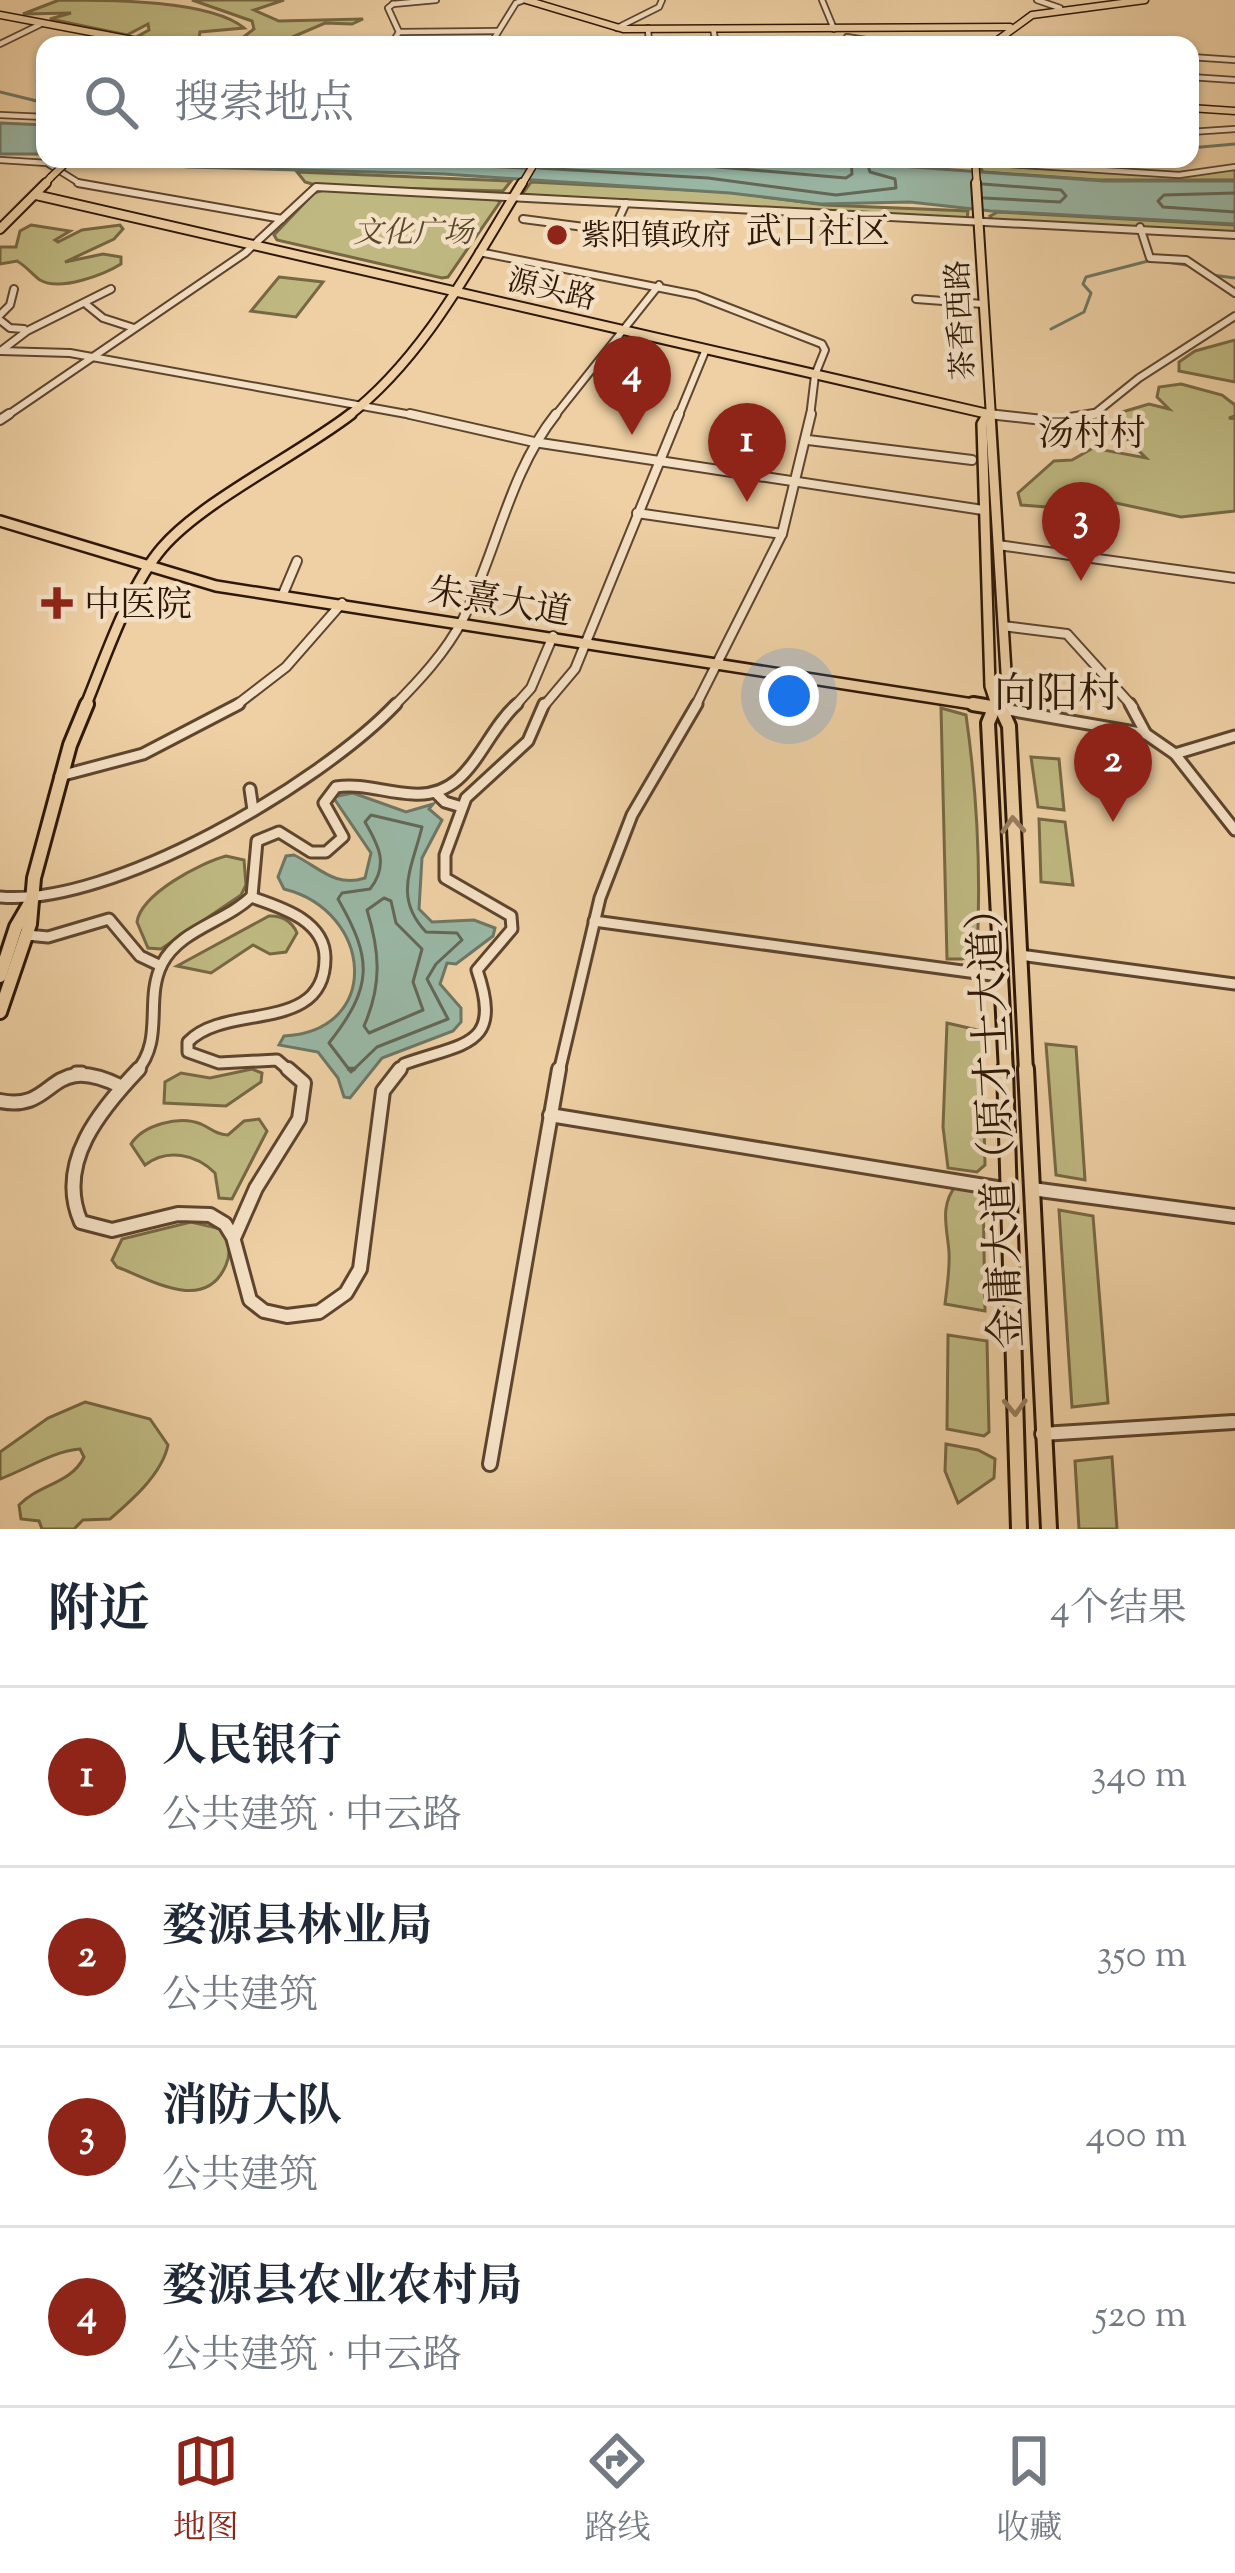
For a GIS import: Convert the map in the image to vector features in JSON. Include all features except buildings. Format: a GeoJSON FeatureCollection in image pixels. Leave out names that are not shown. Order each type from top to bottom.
{"type":"FeatureCollection","features":[{"type":"Feature","properties":{"kind":"main road"},"geometry":{"type":"LineString","coordinates":[[528,0],[617,28],[1008,29]]}},
{"type":"Feature","properties":{"kind":"main road"},"geometry":{"type":"LineString","coordinates":[[528,0],[617,28]]}},
{"type":"Feature","properties":{"kind":"main road"},"geometry":{"type":"LineString","coordinates":[[986,27],[1060,8],[1145,0]]}},
{"type":"Feature","properties":{"kind":"main road"},"geometry":{"type":"LineString","coordinates":[[1002,36],[1032,15]]}},
{"type":"Feature","properties":{"kind":"main road"},"geometry":{"type":"LineString","coordinates":[[0,16],[103,36]]}},
{"type":"Feature","properties":{"kind":"main road"},"geometry":{"type":"LineString","coordinates":[[602,26],[612,36]]}},
{"type":"Feature","properties":{"kind":"main road"},"geometry":{"type":"LineString","coordinates":[[613,36],[617,28]]}},
{"type":"Feature","properties":{"kind":"main road"},"geometry":{"type":"LineString","coordinates":[[1199,109],[1235,112]]}},
{"type":"Feature","properties":{"kind":"main road"},"geometry":{"type":"LineString","coordinates":[[0,230],[61,168]]}},
{"type":"Feature","properties":{"kind":"main road"},"geometry":{"type":"LineString","coordinates":[[0,1012],[27,935],[61,776],[104,660],[149,568],[162,548],[196,517],[304,450],[393,379],[455,292],[532,168]]}},
{"type":"Feature","properties":{"kind":"main road","name":"茶香西路"},"geometry":{"type":"LineString","coordinates":[[975,168],[988,414]]}},
{"type":"Feature","properties":{"kind":"main road","name":"源头路"},"geometry":{"type":"LineString","coordinates":[[36,195],[988,414]]}},
{"type":"Feature","properties":{"kind":"main road","name":"金庸大道（原才士大道）"},"geometry":{"type":"LineString","coordinates":[[988,414],[982,424],[990,686],[1009,726],[1048,1529]]}},
{"type":"Feature","properties":{"kind":"main road","name":"金庸大道（原才士大道）"},"geometry":{"type":"LineString","coordinates":[[988,414],[993,428],[1007,688],[988,723],[1019,1529]]}},
{"type":"Feature","properties":{"kind":"main road","name":"朱熹大道"},"geometry":{"type":"LineString","coordinates":[[0,521],[189,580],[997,708]]}},
{"type":"Feature","properties":{"kind":"main road"},"geometry":{"type":"LineString","coordinates":[[0,976],[16,928],[32,900]]}},
{"type":"Feature","properties":{"kind":"street"},"geometry":{"type":"LineString","coordinates":[[399,32],[388,8],[417,0]]}},
{"type":"Feature","properties":{"kind":"street"},"geometry":{"type":"LineString","coordinates":[[393,4],[436,0]]}},
{"type":"Feature","properties":{"kind":"street"},"geometry":{"type":"LineString","coordinates":[[495,36],[516,3],[528,0]]}},
{"type":"Feature","properties":{"kind":"street"},"geometry":{"type":"LineString","coordinates":[[617,28],[658,7],[662,0]]}},
{"type":"Feature","properties":{"kind":"street"},"geometry":{"type":"LineString","coordinates":[[822,0],[833,28]]}},
{"type":"Feature","properties":{"kind":"street"},"geometry":{"type":"LineString","coordinates":[[1037,0],[1060,8]]}},
{"type":"Feature","properties":{"kind":"street"},"geometry":{"type":"LineString","coordinates":[[0,44],[40,25]]}},
{"type":"Feature","properties":{"kind":"street"},"geometry":{"type":"LineString","coordinates":[[648,28],[648,36]]}},
{"type":"Feature","properties":{"kind":"street"},"geometry":{"type":"LineString","coordinates":[[713,29],[714,36]]}},
{"type":"Feature","properties":{"kind":"street"},"geometry":{"type":"LineString","coordinates":[[399,32],[498,31]]}},
{"type":"Feature","properties":{"kind":"street"},"geometry":{"type":"LineString","coordinates":[[397,36],[399,32]]}},
{"type":"Feature","properties":{"kind":"street"},"geometry":{"type":"LineString","coordinates":[[1199,59],[1235,61]]}},
{"type":"Feature","properties":{"kind":"street"},"geometry":{"type":"LineString","coordinates":[[1199,78],[1235,80]]}},
{"type":"Feature","properties":{"kind":"street"},"geometry":{"type":"LineString","coordinates":[[0,115],[36,117]]}},
{"type":"Feature","properties":{"kind":"street"},"geometry":{"type":"LineString","coordinates":[[1199,131],[1235,129]]}},
{"type":"Feature","properties":{"kind":"street"},"geometry":{"type":"LineString","coordinates":[[0,160],[36,162]]}},
{"type":"Feature","properties":{"kind":"street"},"geometry":{"type":"LineString","coordinates":[[1082,168],[1188,175],[1235,167]]}},
{"type":"Feature","properties":{"kind":"street"},"geometry":{"type":"LineString","coordinates":[[55,168],[79,183],[282,219]]}},
{"type":"Feature","properties":{"kind":"street"},"geometry":{"type":"LineString","coordinates":[[0,419],[257,244],[316,188],[518,191],[626,203],[1235,235]]}},
{"type":"Feature","properties":{"kind":"street"},"geometry":{"type":"LineString","coordinates":[[578,230],[615,227],[626,203]]}},
{"type":"Feature","properties":{"kind":"street"},"geometry":{"type":"LineString","coordinates":[[523,219],[608,230]]}},
{"type":"Feature","properties":{"kind":"street"},"geometry":{"type":"LineString","coordinates":[[1139,227],[1150,258],[1182,259],[1235,293]]}},
{"type":"Feature","properties":{"kind":"street"},"geometry":{"type":"LineString","coordinates":[[478,252],[696,295],[822,344],[825,350],[815,375],[808,440],[782,534],[611,862],[550,1114],[490,1464]]}},
{"type":"Feature","properties":{"kind":"street"},"geometry":{"type":"LineString","coordinates":[[0,897],[32,900],[108,880],[253,810],[367,735],[425,674],[462,621],[534,442],[659,285]]}},
{"type":"Feature","properties":{"kind":"street"},"geometry":{"type":"LineString","coordinates":[[14,289],[0,318],[24,329]]}},
{"type":"Feature","properties":{"kind":"street"},"geometry":{"type":"LineString","coordinates":[[1,350],[24,329],[88,305],[111,289]]}},
{"type":"Feature","properties":{"kind":"street"},"geometry":{"type":"LineString","coordinates":[[916,299],[983,304]]}},
{"type":"Feature","properties":{"kind":"street"},"geometry":{"type":"LineString","coordinates":[[88,305],[103,318],[134,328]]}},
{"type":"Feature","properties":{"kind":"street"},"geometry":{"type":"LineString","coordinates":[[988,414],[1052,421],[1093,415],[1139,378],[1235,316]]}},
{"type":"Feature","properties":{"kind":"street"},"geometry":{"type":"LineString","coordinates":[[553,636],[529,692],[497,725],[482,757],[436,793],[359,784],[336,787],[324,803],[341,827],[340,842],[316,853],[286,833],[263,837],[254,847],[256,885],[250,897],[185,940],[161,966],[151,1053],[120,1086],[89,1131],[72,1192],[78,1218],[88,1227],[106,1231],[199,1214],[220,1220],[234,1238],[242,1291],[262,1311],[314,1315],[356,1280],[383,1091],[404,1064],[470,1041],[485,1026],[489,1006],[477,970],[512,929],[511,916],[499,904],[461,893],[445,878],[445,855],[462,807],[528,741],[545,702],[572,675],[706,349]]}},
{"type":"Feature","properties":{"kind":"street"},"geometry":{"type":"LineString","coordinates":[[1,350],[93,358],[367,404],[534,442],[983,510]]}},
{"type":"Feature","properties":{"kind":"street"},"geometry":{"type":"LineString","coordinates":[[808,440],[972,460]]}},
{"type":"Feature","properties":{"kind":"street"},"geometry":{"type":"LineString","coordinates":[[637,513],[782,534]]}},
{"type":"Feature","properties":{"kind":"street"},"geometry":{"type":"LineString","coordinates":[[998,545],[1235,578]]}},
{"type":"Feature","properties":{"kind":"street"},"geometry":{"type":"LineString","coordinates":[[283,594],[297,561]]}},
{"type":"Feature","properties":{"kind":"street"},"geometry":{"type":"LineString","coordinates":[[61,776],[141,755],[222,718],[310,644],[342,603]]}},
{"type":"Feature","properties":{"kind":"street"},"geometry":{"type":"LineString","coordinates":[[1003,626],[1067,634],[1140,715],[1146,734]]}},
{"type":"Feature","properties":{"kind":"street"},"geometry":{"type":"LineString","coordinates":[[997,708],[1146,734],[1175,754],[1235,830]]}},
{"type":"Feature","properties":{"kind":"street"},"geometry":{"type":"LineString","coordinates":[[1175,754],[1235,736]]}},
{"type":"Feature","properties":{"kind":"street"},"geometry":{"type":"LineString","coordinates":[[250,789],[253,810]]}},
{"type":"Feature","properties":{"kind":"street"},"geometry":{"type":"LineString","coordinates":[[436,793],[462,807]]}},
{"type":"Feature","properties":{"kind":"street"},"geometry":{"type":"LineString","coordinates":[[234,1238],[256,1188],[298,1119],[304,1083],[277,1060],[198,1061],[188,1052],[188,1042],[203,1026],[284,1012],[309,998],[328,969],[325,945],[293,911],[250,897]]}},
{"type":"Feature","properties":{"kind":"street"},"geometry":{"type":"LineString","coordinates":[[27,935],[47,937],[109,919],[119,927],[132,952],[161,966]]}},
{"type":"Feature","properties":{"kind":"street"},"geometry":{"type":"LineString","coordinates":[[594,922],[999,976]]}},
{"type":"Feature","properties":{"kind":"street"},"geometry":{"type":"LineString","coordinates":[[1020,956],[1235,984]]}},
{"type":"Feature","properties":{"kind":"street"},"geometry":{"type":"LineString","coordinates":[[0,1101],[22,1104],[81,1069],[94,1070],[120,1086]]}},
{"type":"Feature","properties":{"kind":"street"},"geometry":{"type":"LineString","coordinates":[[550,1114],[1009,1190]]}},
{"type":"Feature","properties":{"kind":"street"},"geometry":{"type":"LineString","coordinates":[[1032,1189],[1235,1216]]}},
{"type":"Feature","properties":{"kind":"street"},"geometry":{"type":"LineString","coordinates":[[1042,1434],[1233,1422]]}},
{"type":"Feature","properties":{"kind":"green space"},"geometry":{"type":"Polygon","coordinates":[[[59,0],[131,1],[208,12],[244,28],[200,32],[199,36],[138,36],[149,30],[148,24],[127,35],[50,19],[71,13],[23,14],[59,0]]]}},
{"type":"Feature","properties":{"kind":"green space"},"geometry":{"type":"Polygon","coordinates":[[[192,0],[284,0],[254,10],[279,21],[363,19],[352,24],[325,23],[295,36],[245,36],[254,29],[252,21],[192,0]]]}},
{"type":"Feature","properties":{"kind":"green space"},"geometry":{"type":"Polygon","coordinates":[[[981,168],[1036,168],[1188,176],[1235,168],[1235,180],[1099,180],[983,172],[981,168]]]}},
{"type":"Feature","properties":{"kind":"green space"},"geometry":{"type":"Polygon","coordinates":[[[297,172],[511,181],[503,191],[319,186],[305,182],[297,172]]]}},
{"type":"Feature","properties":{"kind":"green space"},"geometry":{"type":"Polygon","coordinates":[[[531,182],[968,211],[967,219],[526,195],[531,182]]]}},
{"type":"Feature","properties":{"kind":"green space","name":"文化广场"},"geometry":{"type":"Polygon","coordinates":[[[314,193],[493,197],[500,202],[448,277],[442,278],[277,240],[274,235],[314,193]]]}},
{"type":"Feature","properties":{"kind":"green space"},"geometry":{"type":"Polygon","coordinates":[[[998,212],[1235,225],[1235,232],[994,222],[990,216],[998,212]]]}},
{"type":"Feature","properties":{"kind":"green space"},"geometry":{"type":"Polygon","coordinates":[[[31,225],[70,231],[55,240],[58,242],[82,230],[120,225],[123,229],[114,239],[65,262],[103,254],[121,257],[121,264],[94,277],[59,284],[40,280],[17,261],[0,264],[0,247],[16,247],[20,231],[31,225]]]}},
{"type":"Feature","properties":{"kind":"green space"},"geometry":{"type":"Polygon","coordinates":[[[279,277],[323,282],[296,317],[251,311],[279,277]]]}},
{"type":"Feature","properties":{"kind":"green space"},"geometry":{"type":"Polygon","coordinates":[[[1235,340],[1235,382],[1179,371],[1179,362],[1195,351],[1235,340]]]}},
{"type":"Feature","properties":{"kind":"green space"},"geometry":{"type":"Polygon","coordinates":[[[1181,384],[1222,395],[1235,405],[1235,416],[1229,418],[1235,419],[1235,511],[1181,517],[1102,500],[1021,505],[1018,493],[1054,461],[1072,460],[1093,448],[1146,458],[1128,440],[1130,430],[1122,412],[1149,404],[1169,409],[1157,397],[1159,387],[1181,384]]]}},
{"type":"Feature","properties":{"kind":"green space"},"geometry":{"type":"Polygon","coordinates":[[[941,708],[966,715],[973,774],[977,952],[962,959],[947,959],[941,708]]]}},
{"type":"Feature","properties":{"kind":"green space"},"geometry":{"type":"Polygon","coordinates":[[[1031,757],[1059,759],[1064,810],[1038,807],[1031,757]]]}},
{"type":"Feature","properties":{"kind":"green space"},"geometry":{"type":"Polygon","coordinates":[[[1039,819],[1065,822],[1073,885],[1041,882],[1039,819]]]}},
{"type":"Feature","properties":{"kind":"green space"},"geometry":{"type":"Polygon","coordinates":[[[226,856],[244,860],[246,885],[241,895],[161,949],[148,948],[137,922],[149,901],[187,873],[226,856]]]}},
{"type":"Feature","properties":{"kind":"green space"},"geometry":{"type":"Polygon","coordinates":[[[269,916],[286,920],[297,933],[286,952],[270,954],[253,945],[211,973],[177,966],[269,916]]]}},
{"type":"Feature","properties":{"kind":"green space"},"geometry":{"type":"Polygon","coordinates":[[[947,1023],[982,1031],[985,1165],[977,1172],[948,1168],[943,1127],[947,1023]]]}},
{"type":"Feature","properties":{"kind":"green space"},"geometry":{"type":"Polygon","coordinates":[[[1046,1044],[1076,1047],[1085,1180],[1056,1175],[1046,1044]]]}},
{"type":"Feature","properties":{"kind":"green space"},"geometry":{"type":"Polygon","coordinates":[[[252,1069],[262,1073],[261,1082],[226,1106],[164,1103],[165,1082],[181,1073],[210,1078],[252,1069]]]}},
{"type":"Feature","properties":{"kind":"green space"},"geometry":{"type":"Polygon","coordinates":[[[259,1119],[267,1131],[232,1199],[219,1198],[215,1173],[199,1161],[172,1155],[145,1165],[131,1144],[144,1132],[172,1121],[192,1121],[228,1135],[244,1121],[259,1119]]]}},
{"type":"Feature","properties":{"kind":"green space"},"geometry":{"type":"Polygon","coordinates":[[[957,1184],[983,1189],[985,1311],[945,1304],[946,1208],[957,1184]]]}},
{"type":"Feature","properties":{"kind":"green space"},"geometry":{"type":"Polygon","coordinates":[[[1059,1210],[1093,1216],[1108,1403],[1072,1407],[1059,1210]]]}},
{"type":"Feature","properties":{"kind":"green space"},"geometry":{"type":"Polygon","coordinates":[[[191,1222],[221,1229],[229,1246],[226,1265],[217,1280],[204,1288],[175,1289],[117,1267],[112,1260],[122,1239],[191,1222]]]}},
{"type":"Feature","properties":{"kind":"green space"},"geometry":{"type":"Polygon","coordinates":[[[948,1335],[987,1341],[989,1432],[984,1436],[947,1429],[948,1335]]]}},
{"type":"Feature","properties":{"kind":"green space"},"geometry":{"type":"Polygon","coordinates":[[[85,1402],[150,1419],[168,1445],[165,1456],[145,1486],[110,1519],[83,1520],[74,1529],[42,1529],[39,1521],[21,1519],[19,1505],[71,1473],[84,1457],[80,1449],[0,1479],[0,1452],[48,1418],[85,1402]]]}},
{"type":"Feature","properties":{"kind":"green space"},"geometry":{"type":"Polygon","coordinates":[[[946,1444],[978,1450],[995,1459],[994,1478],[958,1503],[945,1471],[946,1444]]]}},
{"type":"Feature","properties":{"kind":"green space"},"geometry":{"type":"Polygon","coordinates":[[[1112,1457],[1117,1529],[1079,1529],[1075,1461],[1112,1457]]]}},
{"type":"Feature","properties":{"kind":"water"},"geometry":{"type":"Polygon","coordinates":[[[0,123],[36,125],[36,154],[0,154],[0,123]]]}},
{"type":"Feature","properties":{"kind":"water"},"geometry":{"type":"Polygon","coordinates":[[[225,168],[928,168],[1103,181],[1235,181],[1235,224],[910,202],[821,204],[730,193],[444,174],[225,168]]]}},
{"type":"Feature","properties":{"kind":"water"},"geometry":{"type":"Polygon","coordinates":[[[353,793],[406,812],[433,804],[429,809],[442,820],[422,858],[419,909],[432,922],[474,920],[495,928],[493,936],[456,964],[447,963],[440,984],[461,1008],[461,1022],[453,1031],[382,1058],[350,1098],[344,1097],[338,1078],[318,1052],[279,1045],[284,1036],[316,1029],[338,1014],[351,993],[354,969],[349,944],[335,921],[314,901],[284,889],[278,877],[286,856],[294,855],[336,878],[365,878],[371,853],[333,797],[353,793]]]}},
{"type":"Feature","properties":{"kind":"waterway"},"geometry":{"type":"LineString","coordinates":[[0,92],[36,101]]}},
{"type":"Feature","properties":{"kind":"waterway"},"geometry":{"type":"LineString","coordinates":[[1199,147],[1235,144]]}},
{"type":"Feature","properties":{"kind":"waterway"},"geometry":{"type":"LineString","coordinates":[[1051,329],[1084,312],[1091,293],[1083,284],[1086,277],[1152,260]]}},
{"type":"Feature","properties":{"kind":"waterway"},"geometry":{"type":"LineString","coordinates":[[1167,262],[1193,266]]}},
{"type":"Feature","properties":{"kind":"waterway"},"geometry":{"type":"LineString","coordinates":[[1212,275],[1235,278]]}},
{"type":"Feature","properties":{"kind":"place","name":"紫阳镇政府"},"geometry":{"type":"Point","coordinates":[557,235]}},
{"type":"Feature","properties":{"kind":"place","name":"婺源县农业农村局"},"geometry":{"type":"Point","coordinates":[632,435]}},
{"type":"Feature","properties":{"kind":"place","name":"人民银行"},"geometry":{"type":"Point","coordinates":[747,502]}},
{"type":"Feature","properties":{"kind":"place","name":"消防大队"},"geometry":{"type":"Point","coordinates":[1081,581]}},
{"type":"Feature","properties":{"kind":"place","name":"中医院"},"geometry":{"type":"Point","coordinates":[57,603]}},
{"type":"Feature","properties":{"kind":"place","name":"婺源县林业局"},"geometry":{"type":"Point","coordinates":[1113,822]}},
{"type":"Feature","properties":{"kind":"district","name":"武口社区"},"geometry":{"type":"Point","coordinates":[818,230]}},
{"type":"Feature","properties":{"kind":"district","name":"汤村村"},"geometry":{"type":"Point","coordinates":[1092,432]}},
{"type":"Feature","properties":{"kind":"district","name":"向阳村"},"geometry":{"type":"Point","coordinates":[1057,692]}}]}
